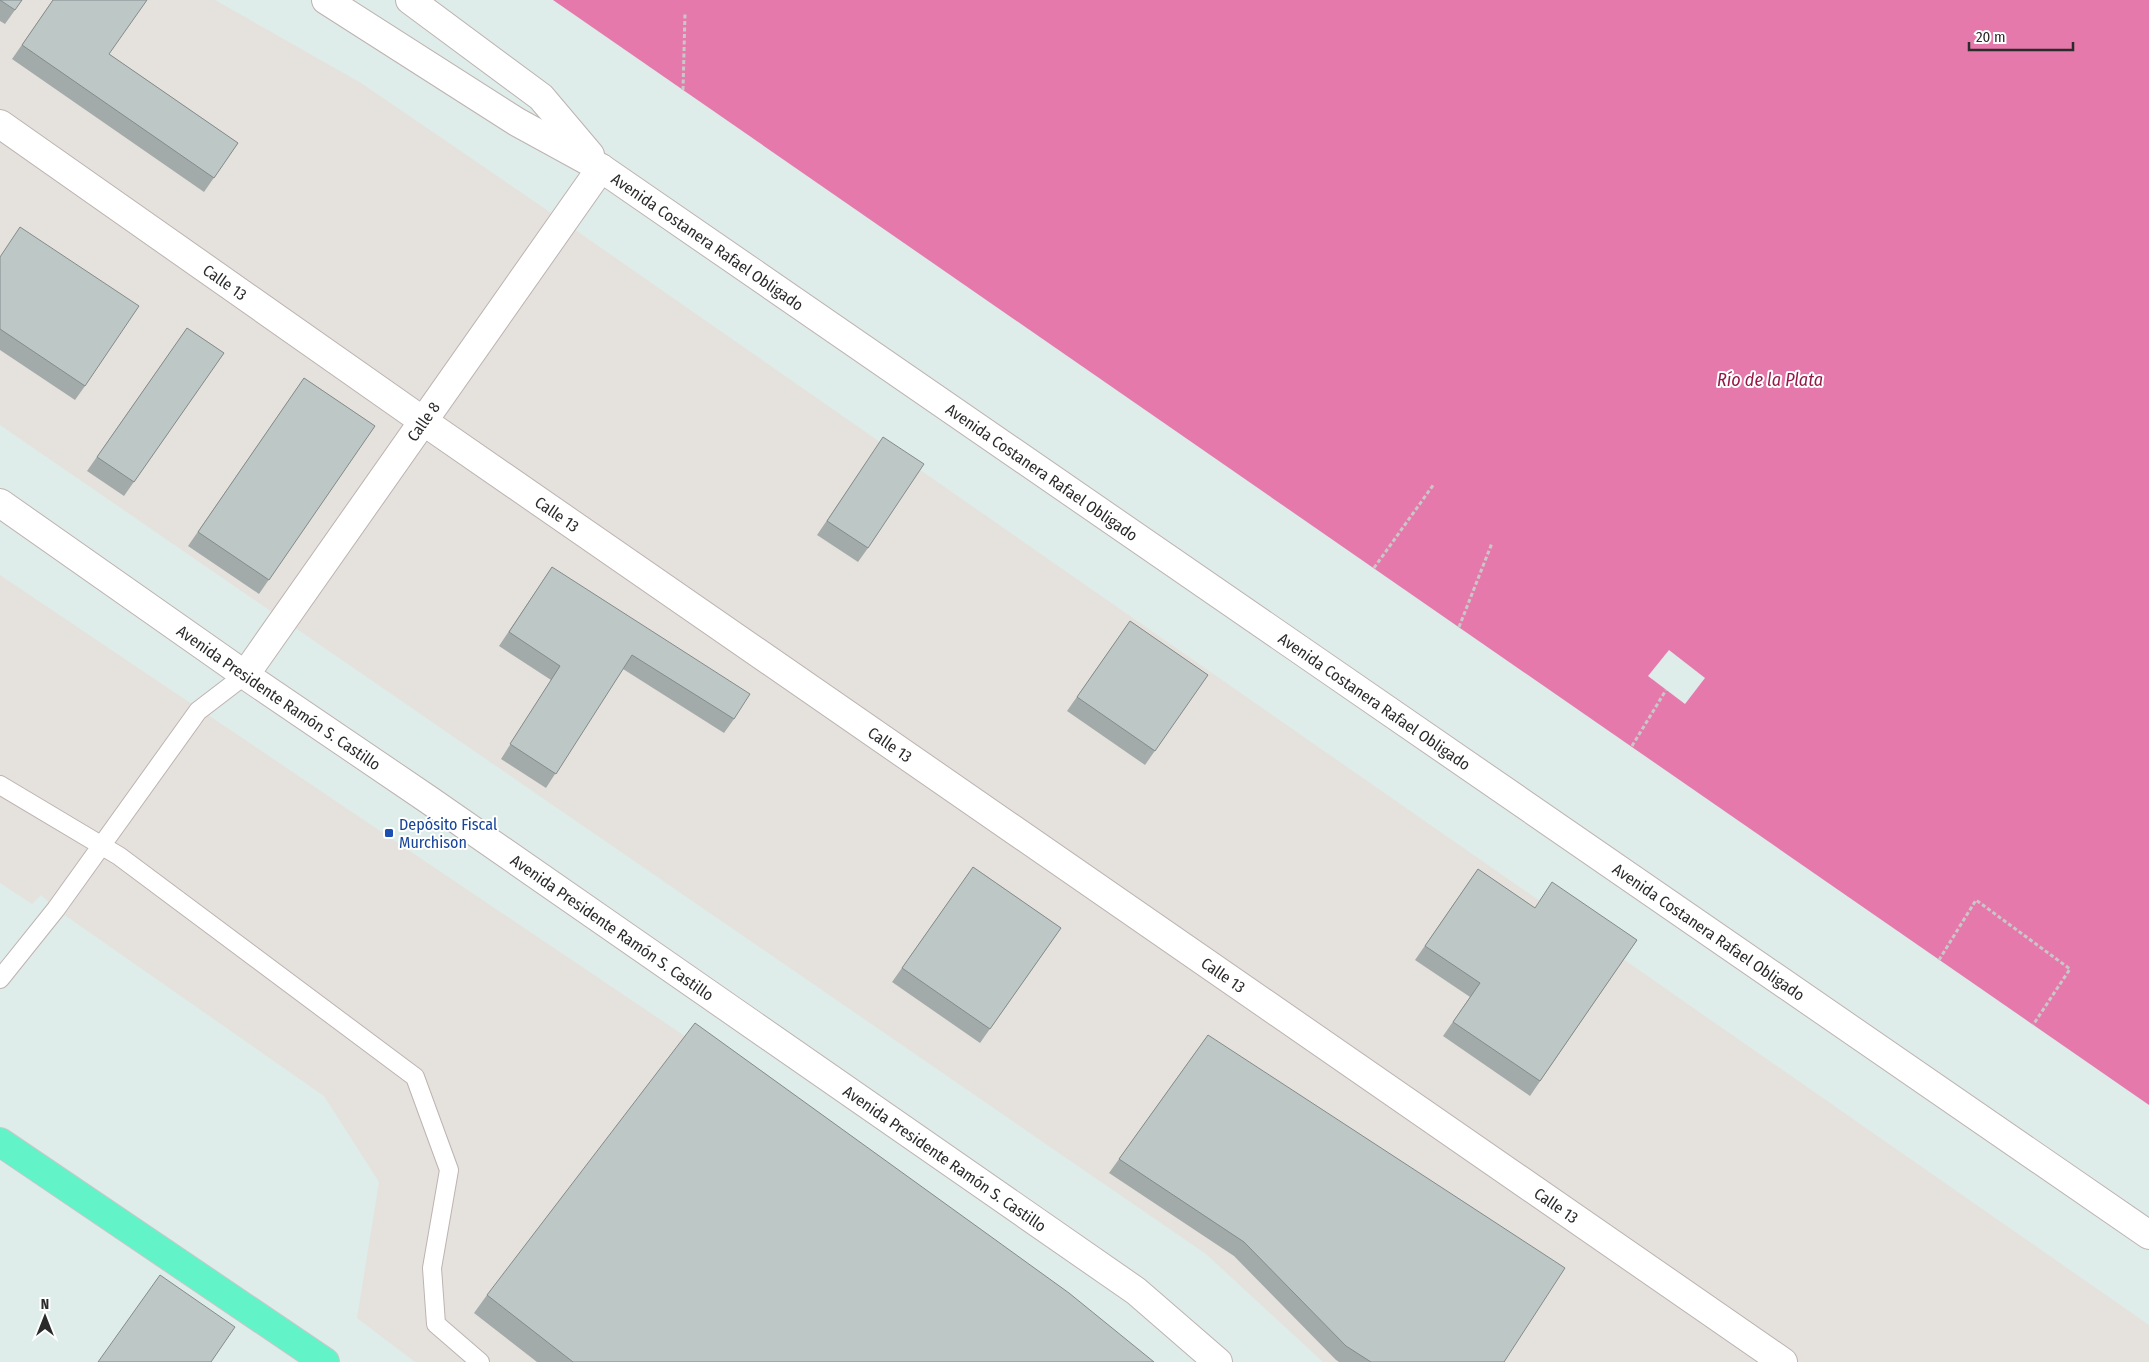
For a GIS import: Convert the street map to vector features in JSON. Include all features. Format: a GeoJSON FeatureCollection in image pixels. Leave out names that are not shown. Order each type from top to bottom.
{"type":"FeatureCollection","features":[{"type":"Feature","properties":{"kind":"highway"},"geometry":{"type":"LineString","coordinates":[[0,1142],[325,1362]]}},
{"type":"Feature","properties":{"kind":"main road","name":"Avenida Costanera Rafael Obligado"},"geometry":{"type":"LineString","coordinates":[[326,0],[517,122],[601,168],[2149,1235]]}},
{"type":"Feature","properties":{"kind":"main road","name":"Avenida Costanera Rafael Obligado"},"geometry":{"type":"LineString","coordinates":[[410,0],[541,97],[601,168]]}},
{"type":"Feature","properties":{"kind":"main road","name":"Calle 13"},"geometry":{"type":"LineString","coordinates":[[0,124],[423,421],[1777,1360]]}},
{"type":"Feature","properties":{"kind":"main road","name":"Calle 8"},"geometry":{"type":"LineString","coordinates":[[245,675],[601,168]]}},
{"type":"Feature","properties":{"kind":"main road","name":"Avenida Presidente Ramón S. Castillo"},"geometry":{"type":"LineString","coordinates":[[0,502],[245,675],[429,800],[1136,1291],[1218,1362]]}},
{"type":"Feature","properties":{"kind":"lane"},"geometry":{"type":"LineString","coordinates":[[0,979],[56,909],[198,711],[245,675]]}},
{"type":"Feature","properties":{"kind":"lane"},"geometry":{"type":"LineString","coordinates":[[0,785],[84,836],[101,844],[415,1076],[449,1170],[432,1268],[436,1324],[480,1362]]}},
{"type":"Feature","properties":{"kind":"path"},"geometry":{"type":"LineString","coordinates":[[683,90],[685,13]]}},
{"type":"Feature","properties":{"kind":"path"},"geometry":{"type":"LineString","coordinates":[[1374,568],[1434,484]]}},
{"type":"Feature","properties":{"kind":"path"},"geometry":{"type":"LineString","coordinates":[[1459,627],[1492,543]]}},
{"type":"Feature","properties":{"kind":"path"},"geometry":{"type":"LineString","coordinates":[[1632,746],[1666,690]]}},
{"type":"Feature","properties":{"kind":"path"},"geometry":{"type":"LineString","coordinates":[[1939,960],[1976,900],[2070,969],[2033,1025]]}},
{"type":"Feature","properties":{"kind":"shaded area"},"geometry":{"type":"Polygon","coordinates":[[[0,0],[215,0],[361,83],[525,195],[2149,1325],[2149,1362],[1323,1362],[1206,1254],[0,425],[0,0]]]}},
{"type":"Feature","properties":{"kind":"shaded area"},"geometry":{"type":"Polygon","coordinates":[[[0,575],[1050,1282],[1151,1362],[415,1362],[357,1318],[379,1182],[324,1096],[56,909],[41,895],[32,904],[0,883],[0,575]]]}},
{"type":"Feature","properties":{"kind":"water","name":"Río de la Plata"},"geometry":{"type":"Polygon","coordinates":[[[553,0],[2149,0],[2149,1105],[553,0]]]}},
{"type":"Feature","properties":{"kind":"pier"},"geometry":{"type":"Polygon","coordinates":[[[1669,650],[1705,678],[1685,704],[1648,676],[1669,650]]]}},
{"type":"Feature","properties":{"kind":"building"},"geometry":{"type":"Polygon","coordinates":[[[0,0],[22,0],[15,10],[0,0]]]}},
{"type":"Feature","properties":{"kind":"building"},"geometry":{"type":"Polygon","coordinates":[[[53,0],[147,0],[109,54],[238,143],[214,178],[22,45],[53,0]]]}},
{"type":"Feature","properties":{"kind":"building"},"geometry":{"type":"Polygon","coordinates":[[[20,227],[139,306],[85,386],[0,329],[0,257],[20,227]]]}},
{"type":"Feature","properties":{"kind":"building"},"geometry":{"type":"Polygon","coordinates":[[[187,328],[224,353],[134,482],[97,457],[187,328]]]}},
{"type":"Feature","properties":{"kind":"building"},"geometry":{"type":"Polygon","coordinates":[[[304,378],[375,426],[269,580],[198,532],[304,378]]]}},
{"type":"Feature","properties":{"kind":"building"},"geometry":{"type":"Polygon","coordinates":[[[883,437],[924,464],[868,548],[827,521],[883,437]]]}},
{"type":"Feature","properties":{"kind":"building"},"geometry":{"type":"Polygon","coordinates":[[[552,567],[750,694],[734,719],[632,655],[556,774],[510,744],[560,666],[509,632],[552,567]]]}},
{"type":"Feature","properties":{"kind":"building"},"geometry":{"type":"Polygon","coordinates":[[[1130,621],[1208,675],[1155,751],[1077,697],[1130,621]]]}},
{"type":"Feature","properties":{"kind":"building"},"geometry":{"type":"Polygon","coordinates":[[[973,867],[1061,928],[990,1029],[902,968],[973,867]]]}},
{"type":"Feature","properties":{"kind":"building"},"geometry":{"type":"Polygon","coordinates":[[[1478,869],[1535,908],[1552,882],[1637,940],[1540,1081],[1453,1022],[1480,983],[1425,946],[1478,869]]]}},
{"type":"Feature","properties":{"kind":"building"},"geometry":{"type":"Polygon","coordinates":[[[695,1023],[1069,1293],[1154,1362],[573,1362],[487,1295],[695,1023]]]}},
{"type":"Feature","properties":{"kind":"building"},"geometry":{"type":"Polygon","coordinates":[[[1208,1035],[1565,1268],[1504,1362],[1371,1362],[1346,1346],[1244,1242],[1119,1159],[1208,1035]]]}},
{"type":"Feature","properties":{"kind":"building"},"geometry":{"type":"Polygon","coordinates":[[[160,1275],[235,1327],[211,1362],[98,1362],[160,1275]]]}},
{"type":"Feature","properties":{"kind":"place","name":"Depósito Fiscal Murchison"},"geometry":{"type":"Point","coordinates":[389,833]}}]}
